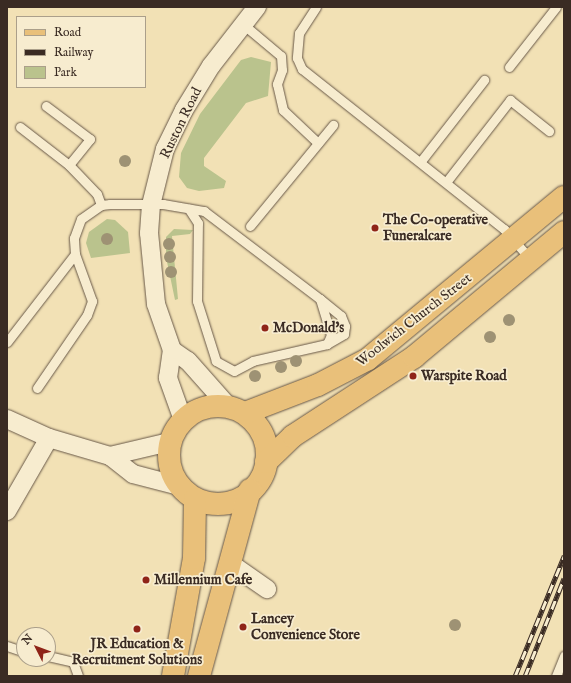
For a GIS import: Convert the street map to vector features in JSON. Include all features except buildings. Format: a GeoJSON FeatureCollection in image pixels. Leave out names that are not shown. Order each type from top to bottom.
{"type":"FeatureCollection","features":[{"type":"Feature","properties":{"kind":"main road","name":"Woolwich Church Street"},"geometry":{"type":"LineString","coordinates":[[183,420],[211,406],[237,410],[318,386],[368,359],[564,197]]}},
{"type":"Feature","properties":{"kind":"main road","name":"Woolwich Church Street"},"geometry":{"type":"LineString","coordinates":[[266,462],[298,432],[409,361],[564,232]]}},
{"type":"Feature","properties":{"kind":"main road","name":"Woolwich Church Street"},"geometry":{"type":"LineString","coordinates":[[187,492],[206,504],[227,503],[250,490],[262,475],[266,462],[265,439],[237,410]]}},
{"type":"Feature","properties":{"kind":"main road"},"geometry":{"type":"LineString","coordinates":[[173,676],[194,558],[187,492],[170,464],[170,442],[183,420]]}},
{"type":"Feature","properties":{"kind":"main road"},"geometry":{"type":"LineString","coordinates":[[199,676],[250,490]]}},
{"type":"Feature","properties":{"kind":"street","name":"Ruston Road"},"geometry":{"type":"LineString","coordinates":[[183,420],[168,378],[172,350],[156,304],[149,232],[151,205],[165,149],[184,110],[211,66],[257,7]]}},
{"type":"Feature","properties":{"kind":"street"},"geometry":{"type":"LineString","coordinates":[[172,350],[188,361],[237,410]]}},
{"type":"Feature","properties":{"kind":"street"},"geometry":{"type":"LineString","coordinates":[[7,418],[49,438],[110,456],[133,474],[187,492]]}},
{"type":"Feature","properties":{"kind":"street"},"geometry":{"type":"LineString","coordinates":[[7,511],[49,438]]}},
{"type":"Feature","properties":{"kind":"street"},"geometry":{"type":"LineString","coordinates":[[110,456],[170,442]]}},
{"type":"Feature","properties":{"kind":"street"},"geometry":{"type":"LineString","coordinates":[[230,564],[267,589]]}},
{"type":"Feature","properties":{"kind":"lane"},"geometry":{"type":"LineString","coordinates":[[316,7],[299,33],[299,65],[339,102],[447,181],[514,239],[531,260]]}},
{"type":"Feature","properties":{"kind":"lane"},"geometry":{"type":"LineString","coordinates":[[509,67],[556,7]]}},
{"type":"Feature","properties":{"kind":"lane"},"geometry":{"type":"LineString","coordinates":[[244,25],[281,56],[282,70],[277,84],[283,110],[318,143]]}},
{"type":"Feature","properties":{"kind":"lane"},"geometry":{"type":"LineString","coordinates":[[421,161],[484,80]]}},
{"type":"Feature","properties":{"kind":"lane"},"geometry":{"type":"LineString","coordinates":[[447,181],[510,100],[549,131]]}},
{"type":"Feature","properties":{"kind":"lane"},"geometry":{"type":"LineString","coordinates":[[46,106],[90,139],[69,165]]}},
{"type":"Feature","properties":{"kind":"lane"},"geometry":{"type":"LineString","coordinates":[[250,226],[333,125]]}},
{"type":"Feature","properties":{"kind":"lane"},"geometry":{"type":"LineString","coordinates":[[20,126],[69,165],[97,194],[101,205]]}},
{"type":"Feature","properties":{"kind":"lane"},"geometry":{"type":"LineString","coordinates":[[37,388],[87,314],[92,301],[75,254],[74,238],[81,219],[101,205],[151,205],[189,209],[204,211],[341,316],[345,326],[344,334],[327,344],[253,361],[234,371],[216,361],[197,301],[198,223],[189,209]]}},
{"type":"Feature","properties":{"kind":"lane"},"geometry":{"type":"LineString","coordinates":[[7,342],[75,254]]}},
{"type":"Feature","properties":{"kind":"lane"},"geometry":{"type":"LineString","coordinates":[[320,299],[331,335],[327,344]]}},
{"type":"Feature","properties":{"kind":"lane"},"geometry":{"type":"LineString","coordinates":[[556,676],[564,656]]}},
{"type":"Feature","properties":{"kind":"lane"},"geometry":{"type":"LineString","coordinates":[[56,658],[73,662],[78,676]]}},
{"type":"Feature","properties":{"kind":"green space"},"geometry":{"type":"Polygon","coordinates":[[[251,57],[271,62],[268,96],[246,103],[204,158],[204,166],[226,181],[224,188],[199,191],[187,188],[179,177],[181,153],[200,114],[241,60],[251,57]]]}},
{"type":"Feature","properties":{"kind":"green space"},"geometry":{"type":"Polygon","coordinates":[[[107,219],[115,220],[128,232],[130,253],[91,258],[86,243],[89,232],[107,219]]]}},
{"type":"Feature","properties":{"kind":"green space"},"geometry":{"type":"Polygon","coordinates":[[[174,229],[193,230],[190,234],[172,236],[178,299],[175,300],[166,257],[166,237],[174,229]]]}},
{"type":"Feature","properties":{"kind":"railway"},"geometry":{"type":"LineString","coordinates":[[515,676],[564,556]]}},
{"type":"Feature","properties":{"kind":"railway"},"geometry":{"type":"LineString","coordinates":[[525,676],[564,578]]}},
{"type":"Feature","properties":{"kind":"place","name":"The Co-operative Funeralcare"},"geometry":{"type":"Point","coordinates":[375,228]}},
{"type":"Feature","properties":{"kind":"place","name":"McDonald's"},"geometry":{"type":"Point","coordinates":[265,328]}},
{"type":"Feature","properties":{"kind":"place","name":"Warspite Road"},"geometry":{"type":"Point","coordinates":[413,376]}},
{"type":"Feature","properties":{"kind":"place","name":"Millennium Cafe"},"geometry":{"type":"Point","coordinates":[146,580]}},
{"type":"Feature","properties":{"kind":"place","name":"Lancey Convenience Store"},"geometry":{"type":"Point","coordinates":[243,627]}},
{"type":"Feature","properties":{"kind":"place","name":"JR Education & Recruitment Solutions"},"geometry":{"type":"Point","coordinates":[137,629]}}]}
